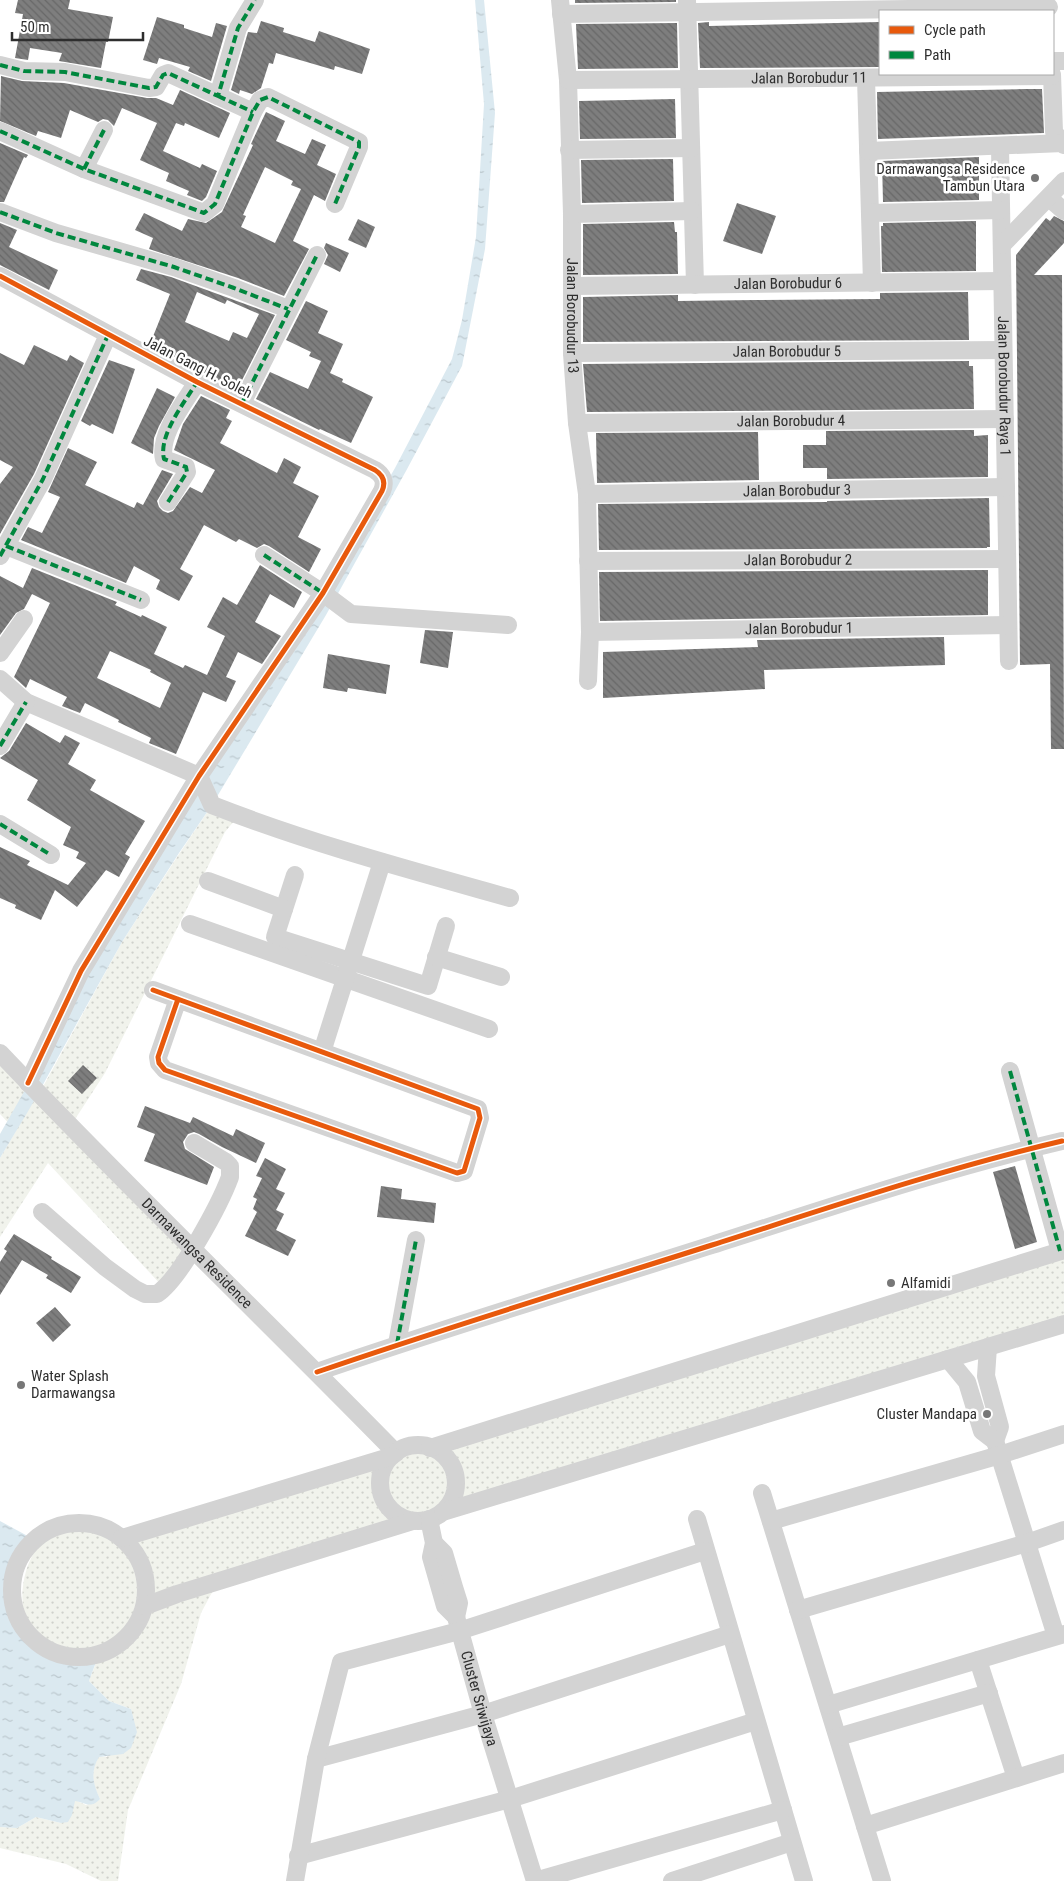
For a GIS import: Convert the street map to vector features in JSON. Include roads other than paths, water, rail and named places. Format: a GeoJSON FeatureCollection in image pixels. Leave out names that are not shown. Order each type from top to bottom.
{"type":"FeatureCollection","features":[{"type":"Feature","properties":{"kind":"street"},"geometry":{"type":"LineString","coordinates":[[218,96],[238,28],[255,0]]}},
{"type":"Feature","properties":{"kind":"street"},"geometry":{"type":"LineString","coordinates":[[687,6],[694,285]]}},
{"type":"Feature","properties":{"kind":"street"},"geometry":{"type":"LineString","coordinates":[[560,7],[1049,6]]}},
{"type":"Feature","properties":{"kind":"street","name":"Jalan Borobudur 13"},"geometry":{"type":"LineString","coordinates":[[560,7],[568,80],[572,214],[572,353],[577,423],[587,494],[590,632],[588,681]]}},
{"type":"Feature","properties":{"kind":"street"},"geometry":{"type":"LineString","coordinates":[[0,65],[24,70],[65,72],[149,88],[156,87],[163,75],[168,73],[253,112]]}},
{"type":"Feature","properties":{"kind":"street","name":"Jalan Borobudur 11"},"geometry":{"type":"LineString","coordinates":[[568,80],[866,78],[936,75]]}},
{"type":"Feature","properties":{"kind":"street"},"geometry":{"type":"LineString","coordinates":[[868,151],[1000,147],[1061,138],[1053,75]]}},
{"type":"Feature","properties":{"kind":"street"},"geometry":{"type":"LineString","coordinates":[[866,78],[872,283]]}},
{"type":"Feature","properties":{"kind":"street"},"geometry":{"type":"LineString","coordinates":[[0,131],[84,169],[204,213],[215,204],[253,112],[260,100],[268,97],[359,142],[359,147],[335,204]]}},
{"type":"Feature","properties":{"kind":"street"},"geometry":{"type":"LineString","coordinates":[[84,169],[104,130]]}},
{"type":"Feature","properties":{"kind":"street","name":"Jalan Borobudur Raya 1"},"geometry":{"type":"LineString","coordinates":[[1000,147],[1009,661]]}},
{"type":"Feature","properties":{"kind":"street"},"geometry":{"type":"LineString","coordinates":[[569,150],[691,148]]}},
{"type":"Feature","properties":{"kind":"street"},"geometry":{"type":"LineString","coordinates":[[1002,245],[1064,182]]}},
{"type":"Feature","properties":{"kind":"street"},"geometry":{"type":"LineString","coordinates":[[1049,198],[1064,211]]}},
{"type":"Feature","properties":{"kind":"street"},"geometry":{"type":"LineString","coordinates":[[870,213],[1001,210]]}},
{"type":"Feature","properties":{"kind":"street"},"geometry":{"type":"LineString","coordinates":[[572,214],[692,211]]}},
{"type":"Feature","properties":{"kind":"street"},"geometry":{"type":"LineString","coordinates":[[0,212],[56,233],[174,267],[288,309]]}},
{"type":"Feature","properties":{"kind":"street"},"geometry":{"type":"LineString","coordinates":[[242,403],[317,255]]}},
{"type":"Feature","properties":{"kind":"street","name":"Jalan Gang H. Soleh"},"geometry":{"type":"LineString","coordinates":[[0,276],[197,382],[379,473],[383,480],[383,488],[323,593]]}},
{"type":"Feature","properties":{"kind":"street","name":"Jalan Borobudur 6"},"geometry":{"type":"LineString","coordinates":[[573,286],[1002,281]]}},
{"type":"Feature","properties":{"kind":"street"},"geometry":{"type":"LineString","coordinates":[[108,335],[42,479],[3,551],[141,600]]}},
{"type":"Feature","properties":{"kind":"street","name":"Jalan Borobudur 5"},"geometry":{"type":"LineString","coordinates":[[572,353],[1003,350]]}},
{"type":"Feature","properties":{"kind":"street"},"geometry":{"type":"LineString","coordinates":[[168,502],[187,469],[164,459],[164,445],[168,431],[197,382]]}},
{"type":"Feature","properties":{"kind":"street","name":"Jalan Borobudur 4"},"geometry":{"type":"LineString","coordinates":[[577,423],[1004,419]]}},
{"type":"Feature","properties":{"kind":"street","name":"Jalan Borobudur 3"},"geometry":{"type":"LineString","coordinates":[[587,494],[1006,487]]}},
{"type":"Feature","properties":{"kind":"street"},"geometry":{"type":"LineString","coordinates":[[264,555],[352,614],[508,625]]}},
{"type":"Feature","properties":{"kind":"street","name":"Jalan Borobudur 2"},"geometry":{"type":"LineString","coordinates":[[588,561],[1007,559]]}},
{"type":"Feature","properties":{"kind":"street"},"geometry":{"type":"LineString","coordinates":[[28,1083],[81,972],[199,776],[323,593]]}},
{"type":"Feature","properties":{"kind":"street"},"geometry":{"type":"LineString","coordinates":[[0,653],[24,619]]}},
{"type":"Feature","properties":{"kind":"street","name":"Jalan Borobudur 1"},"geometry":{"type":"LineString","coordinates":[[590,632],[1008,625]]}},
{"type":"Feature","properties":{"kind":"street"},"geometry":{"type":"LineString","coordinates":[[0,679],[26,702],[199,776],[212,805],[382,862],[510,898]]}},
{"type":"Feature","properties":{"kind":"street"},"geometry":{"type":"LineString","coordinates":[[0,746],[26,702]]}},
{"type":"Feature","properties":{"kind":"street"},"geometry":{"type":"LineString","coordinates":[[0,824],[52,855]]}},
{"type":"Feature","properties":{"kind":"street"},"geometry":{"type":"LineString","coordinates":[[322,1052],[382,862]]}},
{"type":"Feature","properties":{"kind":"street"},"geometry":{"type":"LineString","coordinates":[[295,875],[275,937],[489,1029]]}},
{"type":"Feature","properties":{"kind":"street"},"geometry":{"type":"LineString","coordinates":[[208,881],[284,909]]}},
{"type":"Feature","properties":{"kind":"street"},"geometry":{"type":"LineString","coordinates":[[190,924],[348,970],[428,986],[446,926]]}},
{"type":"Feature","properties":{"kind":"street"},"geometry":{"type":"LineString","coordinates":[[436,957],[502,977]]}},
{"type":"Feature","properties":{"kind":"street"},"geometry":{"type":"LineString","coordinates":[[153,990],[178,999],[478,1109],[480,1118],[464,1171],[457,1172],[165,1070],[159,1063],[158,1057],[178,999]]}},
{"type":"Feature","properties":{"kind":"street","name":"Darmawangsa Residence"},"geometry":{"type":"LineString","coordinates":[[0,1053],[192,1251],[317,1372],[394,1455]]}},
{"type":"Feature","properties":{"kind":"street"},"geometry":{"type":"LineString","coordinates":[[430,1448],[1062,1251],[1010,1071]]}},
{"type":"Feature","properties":{"kind":"street"},"geometry":{"type":"LineString","coordinates":[[317,1372],[397,1344],[950,1169],[1062,1141]]}},
{"type":"Feature","properties":{"kind":"street"},"geometry":{"type":"LineString","coordinates":[[42,1212],[140,1293],[152,1295],[160,1292],[192,1251],[228,1184],[231,1172],[226,1162],[194,1143]]}},
{"type":"Feature","properties":{"kind":"street"},"geometry":{"type":"LineString","coordinates":[[397,1344],[416,1240]]}},
{"type":"Feature","properties":{"kind":"street"},"geometry":{"type":"LineString","coordinates":[[145,1606],[177,1594],[1064,1324]]}},
{"type":"Feature","properties":{"kind":"street"},"geometry":{"type":"LineString","coordinates":[[828,1705],[1060,1635],[1027,1542],[998,1448],[1000,1427],[986,1376],[988,1347]]}},
{"type":"Feature","properties":{"kind":"street"},"geometry":{"type":"LineString","coordinates":[[948,1359],[967,1382],[982,1431],[998,1448]]}},
{"type":"Feature","properties":{"kind":"street"},"geometry":{"type":"LineString","coordinates":[[967,1382],[986,1376]]}},
{"type":"Feature","properties":{"kind":"street"},"geometry":{"type":"LineString","coordinates":[[771,1521],[998,1448],[1064,1434]]}},
{"type":"Feature","properties":{"kind":"street"},"geometry":{"type":"LineString","coordinates":[[122,1538],[394,1455],[409,1447],[420,1446],[430,1448],[440,1452],[448,1460],[456,1479],[456,1490],[452,1500],[428,1517],[396,1514],[384,1500],[380,1481],[382,1472],[394,1455]]}},
{"type":"Feature","properties":{"kind":"street"},"geometry":{"type":"LineString","coordinates":[[762,1493],[882,1881]]}},
{"type":"Feature","properties":{"kind":"street","name":"Cluster Sriwijaya"},"geometry":{"type":"LineString","coordinates":[[428,1517],[434,1543],[431,1557],[445,1606],[457,1624],[535,1881]]}},
{"type":"Feature","properties":{"kind":"street"},"geometry":{"type":"LineString","coordinates":[[697,1519],[804,1881]]}},
{"type":"Feature","properties":{"kind":"street"},"geometry":{"type":"LineString","coordinates":[[85,1524],[97,1526],[110,1530],[122,1538],[137,1556],[143,1567],[146,1580],[145,1606],[133,1631],[123,1642],[100,1654],[72,1657],[56,1653],[41,1646],[29,1635],[19,1621],[14,1608],[12,1595],[13,1578],[18,1562],[26,1550],[46,1532],[65,1525],[85,1524]]}},
{"type":"Feature","properties":{"kind":"street"},"geometry":{"type":"LineString","coordinates":[[798,1610],[1064,1530]]}},
{"type":"Feature","properties":{"kind":"street"},"geometry":{"type":"LineString","coordinates":[[295,1881],[316,1759],[341,1662],[457,1624],[705,1551]]}},
{"type":"Feature","properties":{"kind":"street"},"geometry":{"type":"LineString","coordinates":[[316,1759],[483,1714],[730,1634]]}},
{"type":"Feature","properties":{"kind":"street"},"geometry":{"type":"LineString","coordinates":[[978,1660],[1016,1778]]}},
{"type":"Feature","properties":{"kind":"street"},"geometry":{"type":"LineString","coordinates":[[838,1738],[989,1694]]}},
{"type":"Feature","properties":{"kind":"street"},"geometry":{"type":"LineString","coordinates":[[298,1856],[510,1798],[756,1721]]}},
{"type":"Feature","properties":{"kind":"street"},"geometry":{"type":"LineString","coordinates":[[865,1826],[1064,1763]]}},
{"type":"Feature","properties":{"kind":"street"},"geometry":{"type":"LineString","coordinates":[[535,1881],[783,1810]]}},
{"type":"Feature","properties":{"kind":"street"},"geometry":{"type":"LineString","coordinates":[[672,1881],[792,1842]]}},
{"type":"Feature","properties":{"kind":"water"},"geometry":{"type":"Polygon","coordinates":[[[475,0],[484,0],[495,113],[485,249],[462,366],[326,615],[212,805],[122,942],[30,1108],[0,1158],[0,1134],[29,1083],[81,971],[323,593],[395,468],[452,359],[462,320],[476,237],[484,104],[475,0]]]}},
{"type":"Feature","properties":{"kind":"water"},"geometry":{"type":"Polygon","coordinates":[[[0,1521],[35,1540],[25,1561],[20,1583],[21,1604],[27,1623],[37,1639],[53,1650],[74,1656],[99,1654],[89,1681],[109,1701],[131,1709],[137,1732],[131,1748],[123,1754],[99,1757],[94,1768],[94,1778],[100,1799],[91,1805],[75,1801],[72,1815],[68,1822],[61,1823],[36,1817],[17,1828],[0,1827],[0,1521]]]}},
{"type":"Feature","properties":{"kind":"place","name":"Darmawangsa Residence Tambun Utara"},"geometry":{"type":"Point","coordinates":[1035,178]}},
{"type":"Feature","properties":{"kind":"place","name":"Alfamidi"},"geometry":{"type":"Point","coordinates":[891,1283]}},
{"type":"Feature","properties":{"kind":"place","name":"Water Splash Darmawangsa"},"geometry":{"type":"Point","coordinates":[21,1385]}},
{"type":"Feature","properties":{"kind":"place","name":"Cluster Mandapa"},"geometry":{"type":"Point","coordinates":[987,1414]}}]}
